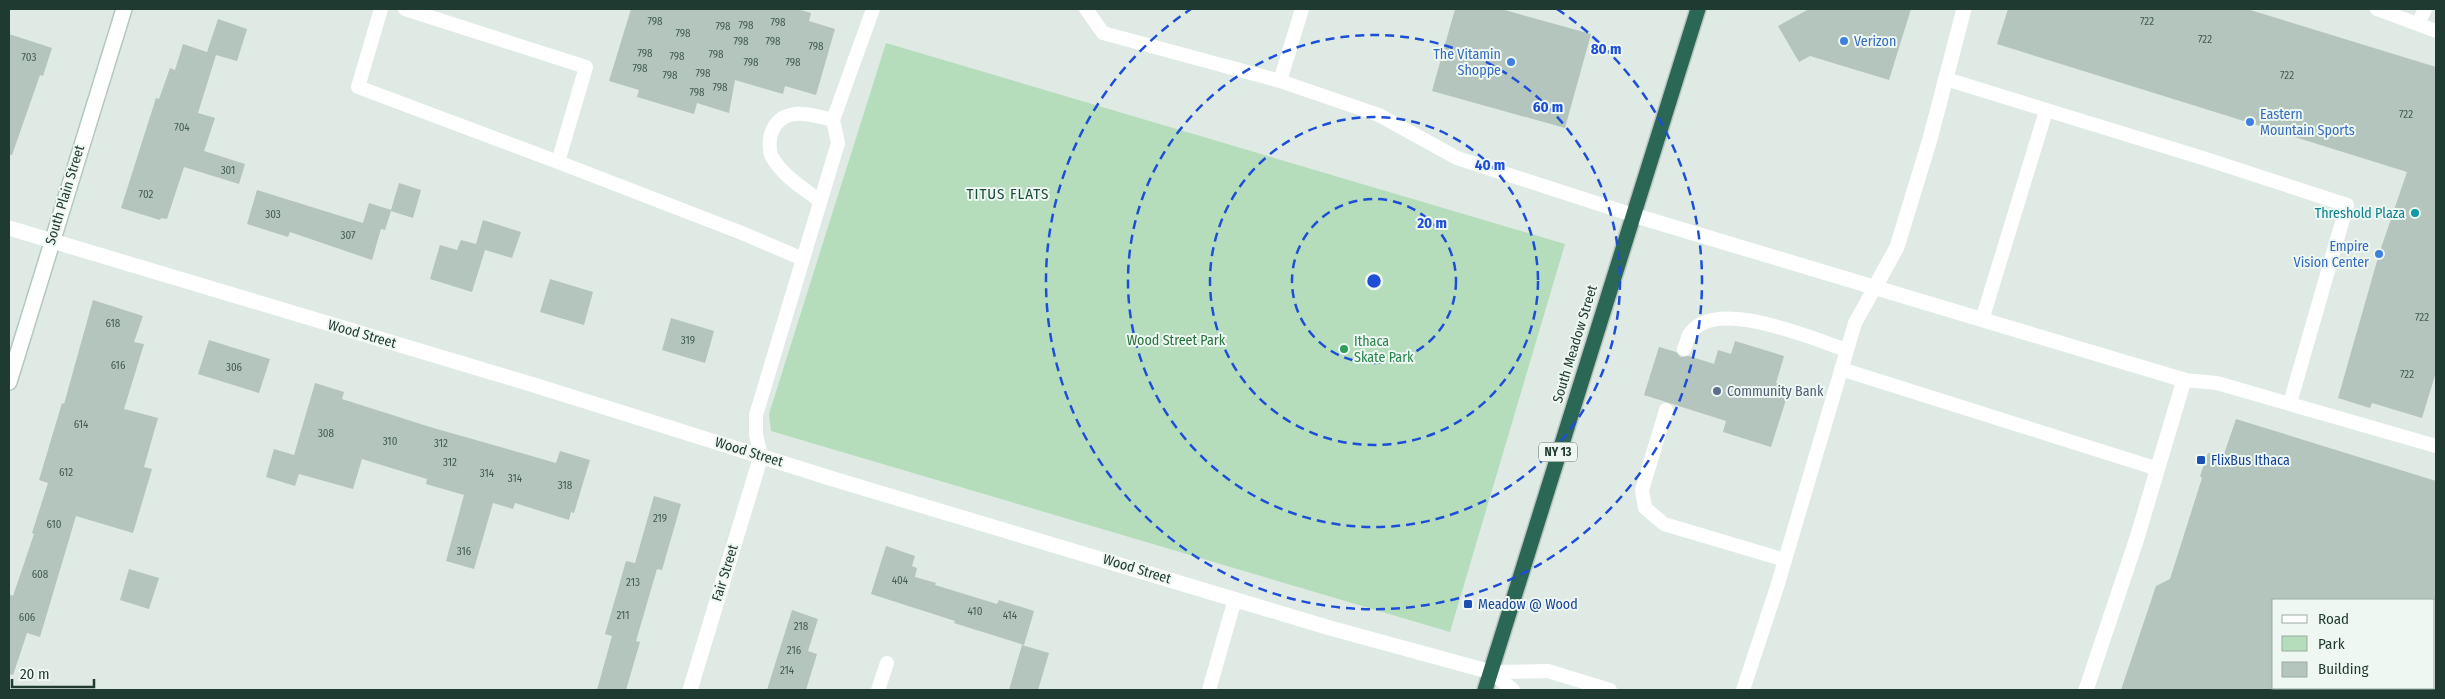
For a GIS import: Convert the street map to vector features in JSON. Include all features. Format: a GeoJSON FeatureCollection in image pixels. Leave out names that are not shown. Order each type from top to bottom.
{"type":"FeatureCollection","features":[{"type":"Feature","properties":{"kind":"highway","name":"South Meadow Street"},"geometry":{"type":"LineString","coordinates":[[1486,690],[1632,215],[1698,9]]}},
{"type":"Feature","properties":{"kind":"street","name":"South Plain Street"},"geometry":{"type":"LineString","coordinates":[[9,382],[124,9]]}},
{"type":"Feature","properties":{"kind":"street"},"geometry":{"type":"LineString","coordinates":[[1875,287],[1897,247],[1946,79],[1964,9]]}},
{"type":"Feature","properties":{"kind":"street"},"geometry":{"type":"LineString","coordinates":[[1632,215],[2184,380],[2158,469],[2086,690]]}},
{"type":"Feature","properties":{"kind":"street","name":"Wood Street"},"geometry":{"type":"LineString","coordinates":[[9,228],[534,384],[761,456],[1330,628],[1491,672]]}},
{"type":"Feature","properties":{"kind":"street","name":"Fair Street"},"geometry":{"type":"LineString","coordinates":[[690,690],[761,456]]}},
{"type":"Feature","properties":{"kind":"lane"},"geometry":{"type":"LineString","coordinates":[[381,9],[358,87],[733,229],[803,259]]}},
{"type":"Feature","properties":{"kind":"lane"},"geometry":{"type":"LineString","coordinates":[[405,9],[420,11],[586,67],[558,162]]}},
{"type":"Feature","properties":{"kind":"lane"},"geometry":{"type":"LineString","coordinates":[[761,456],[756,435],[756,415],[838,143],[833,120],[873,9]]}},
{"type":"Feature","properties":{"kind":"lane"},"geometry":{"type":"LineString","coordinates":[[1086,9],[1103,33],[1280,81],[1379,115],[1457,158],[1632,215]]}},
{"type":"Feature","properties":{"kind":"lane"},"geometry":{"type":"LineString","coordinates":[[1280,81],[1302,9]]}},
{"type":"Feature","properties":{"kind":"lane"},"geometry":{"type":"LineString","coordinates":[[2377,9],[2436,31]]}},
{"type":"Feature","properties":{"kind":"lane"},"geometry":{"type":"LineString","coordinates":[[2418,24],[2425,9]]}},
{"type":"Feature","properties":{"kind":"lane"},"geometry":{"type":"LineString","coordinates":[[1946,79],[2348,205],[2290,404]]}},
{"type":"Feature","properties":{"kind":"lane"},"geometry":{"type":"LineString","coordinates":[[1982,320],[2046,111]]}},
{"type":"Feature","properties":{"kind":"lane"},"geometry":{"type":"LineString","coordinates":[[820,200],[796,184],[781,169],[770,155],[770,138],[774,126],[782,117],[795,113],[833,120]]}},
{"type":"Feature","properties":{"kind":"lane"},"geometry":{"type":"LineString","coordinates":[[1743,690],[1784,560],[1846,350],[1855,323],[1875,287]]}},
{"type":"Feature","properties":{"kind":"lane"},"geometry":{"type":"LineString","coordinates":[[1684,349],[1689,335],[1698,325],[1712,320],[1735,317],[1767,324],[1846,350]]}},
{"type":"Feature","properties":{"kind":"lane"},"geometry":{"type":"LineString","coordinates":[[1841,369],[2158,469]]}},
{"type":"Feature","properties":{"kind":"lane"},"geometry":{"type":"LineString","coordinates":[[2184,380],[2217,382],[2436,446]]}},
{"type":"Feature","properties":{"kind":"lane"},"geometry":{"type":"LineString","coordinates":[[1666,410],[1642,490],[1644,508],[1664,524],[1784,560]]}},
{"type":"Feature","properties":{"kind":"lane"},"geometry":{"type":"LineString","coordinates":[[1209,690],[1235,598]]}},
{"type":"Feature","properties":{"kind":"lane"},"geometry":{"type":"LineString","coordinates":[[878,690],[887,663]]}},
{"type":"Feature","properties":{"kind":"lane"},"geometry":{"type":"LineString","coordinates":[[1491,672],[1548,670],[1610,690]]}},
{"type":"Feature","properties":{"kind":"lane"},"geometry":{"type":"LineString","coordinates":[[1491,672],[1513,690]]}},
{"type":"Feature","properties":{"kind":"green space","name":"Wood Street Park"},"geometry":{"type":"Polygon","coordinates":[[[886,43],[1565,244],[1450,632],[771,431],[769,414],[886,43]]]}},
{"type":"Feature","properties":{"kind":"building"},"geometry":{"type":"Polygon","coordinates":[[[631,9],[797,9],[811,13],[809,21],[835,29],[816,95],[785,86],[783,94],[735,80],[729,113],[697,103],[694,114],[637,97],[639,90],[609,81],[631,9]]]}},
{"type":"Feature","properties":{"kind":"building","name":"The Vitamin Shoppe"},"geometry":{"type":"Polygon","coordinates":[[[1455,9],[1501,9],[1591,34],[1565,128],[1432,91],[1455,9]]]}},
{"type":"Feature","properties":{"kind":"building","name":"Verizon"},"geometry":{"type":"Polygon","coordinates":[[[1809,9],[1911,9],[1889,80],[1810,56],[1799,62],[1778,26],[1809,9]]]}},
{"type":"Feature","properties":{"kind":"building","name":"Threshold Plaza"},"geometry":{"type":"Polygon","coordinates":[[[2008,9],[2247,9],[2436,67],[2436,372],[2422,418],[2372,403],[2370,408],[2338,398],[2379,254],[2407,172],[1997,44],[2008,9]]]}},
{"type":"Feature","properties":{"kind":"building"},"geometry":{"type":"Polygon","coordinates":[[[218,19],[247,29],[237,61],[216,55],[198,113],[215,118],[204,151],[245,164],[239,184],[184,167],[167,219],[161,218],[160,220],[121,208],[156,98],[159,99],[170,68],[175,70],[183,44],[207,52],[218,19]]]}},
{"type":"Feature","properties":{"kind":"building"},"geometry":{"type":"Polygon","coordinates":[[[9,34],[52,48],[43,76],[40,75],[12,155],[9,155],[9,34]]]}},
{"type":"Feature","properties":{"kind":"building"},"geometry":{"type":"Polygon","coordinates":[[[399,183],[421,190],[413,218],[391,211],[385,230],[381,229],[372,260],[290,232],[288,237],[247,224],[257,190],[363,223],[369,203],[391,210],[399,183]]]}},
{"type":"Feature","properties":{"kind":"building"},"geometry":{"type":"Polygon","coordinates":[[[483,220],[521,232],[512,258],[485,250],[472,292],[430,279],[440,245],[457,250],[461,240],[476,244],[483,220]]]}},
{"type":"Feature","properties":{"kind":"building"},"geometry":{"type":"Polygon","coordinates":[[[550,279],[593,292],[584,325],[540,312],[550,279]]]}},
{"type":"Feature","properties":{"kind":"building"},"geometry":{"type":"Polygon","coordinates":[[[93,300],[143,316],[134,342],[144,344],[124,409],[158,418],[144,467],[152,469],[133,533],[76,516],[40,637],[27,633],[13,675],[9,674],[9,594],[13,596],[34,534],[32,533],[48,483],[39,480],[62,403],[64,404],[93,300]]]}},
{"type":"Feature","properties":{"kind":"building"},"geometry":{"type":"Polygon","coordinates":[[[671,318],[714,331],[705,363],[662,350],[671,318]]]}},
{"type":"Feature","properties":{"kind":"building"},"geometry":{"type":"Polygon","coordinates":[[[209,340],[270,359],[259,393],[198,374],[209,340]]]}},
{"type":"Feature","properties":{"kind":"building","name":"Community Bank"},"geometry":{"type":"Polygon","coordinates":[[[1735,341],[1784,356],[1776,383],[1790,387],[1771,447],[1723,432],[1726,421],[1644,395],[1659,347],[1676,352],[1681,357],[1689,356],[1714,364],[1718,350],[1731,354],[1735,341]]]}},
{"type":"Feature","properties":{"kind":"building"},"geometry":{"type":"Polygon","coordinates":[[[315,383],[344,392],[342,399],[430,427],[556,463],[560,451],[590,460],[574,513],[571,512],[569,520],[515,503],[513,509],[493,503],[474,569],[446,561],[464,495],[426,484],[427,479],[362,459],[353,489],[299,474],[295,486],[266,477],[274,449],[294,455],[315,383]]]}},
{"type":"Feature","properties":{"kind":"building"},"geometry":{"type":"Polygon","coordinates":[[[2236,419],[2436,481],[2436,600],[2272,599],[2272,689],[2274,690],[2121,690],[2156,586],[2170,579],[2208,453],[2223,457],[2236,419]]]}},
{"type":"Feature","properties":{"kind":"building"},"geometry":{"type":"Polygon","coordinates":[[[654,496],[681,504],[662,570],[657,569],[636,641],[640,642],[626,690],[597,690],[612,636],[605,634],[626,561],[635,563],[654,496]]]}},
{"type":"Feature","properties":{"kind":"building"},"geometry":{"type":"Polygon","coordinates":[[[886,546],[915,556],[912,566],[917,568],[915,577],[997,604],[999,600],[1034,611],[1024,645],[871,594],[886,546]]]}},
{"type":"Feature","properties":{"kind":"building"},"geometry":{"type":"Polygon","coordinates":[[[129,569],[159,578],[149,609],[120,600],[129,569]]]}},
{"type":"Feature","properties":{"kind":"building"},"geometry":{"type":"Polygon","coordinates":[[[792,610],[818,619],[808,651],[817,654],[806,690],[767,690],[792,610]]]}},
{"type":"Feature","properties":{"kind":"building"},"geometry":{"type":"Polygon","coordinates":[[[1022,645],[1049,653],[1038,690],[1009,690],[1022,645]]]}},
{"type":"Feature","properties":{"kind":"place","name":"Verizon"},"geometry":{"type":"Point","coordinates":[1844,41]}},
{"type":"Feature","properties":{"kind":"place","name":"The Vitamin Shoppe"},"geometry":{"type":"Point","coordinates":[1511,62]}},
{"type":"Feature","properties":{"kind":"place","name":"Eastern Mountain Sports"},"geometry":{"type":"Point","coordinates":[2250,122]}},
{"type":"Feature","properties":{"kind":"place","name":"Threshold Plaza"},"geometry":{"type":"Point","coordinates":[2415,213]}},
{"type":"Feature","properties":{"kind":"place","name":"Empire Vision Center"},"geometry":{"type":"Point","coordinates":[2379,254]}},
{"type":"Feature","properties":{"kind":"place","name":"Ithaca Skate Park"},"geometry":{"type":"Point","coordinates":[1344,349]}},
{"type":"Feature","properties":{"kind":"place","name":"Community Bank"},"geometry":{"type":"Point","coordinates":[1717,391]}},
{"type":"Feature","properties":{"kind":"place","name":"FlixBus Ithaca"},"geometry":{"type":"Point","coordinates":[2201,460]}},
{"type":"Feature","properties":{"kind":"place","name":"Meadow @ Wood"},"geometry":{"type":"Point","coordinates":[1468,604]}},
{"type":"Feature","properties":{"kind":"district","name":"TITUS FLATS"},"geometry":{"type":"Point","coordinates":[1008,194]}}]}
